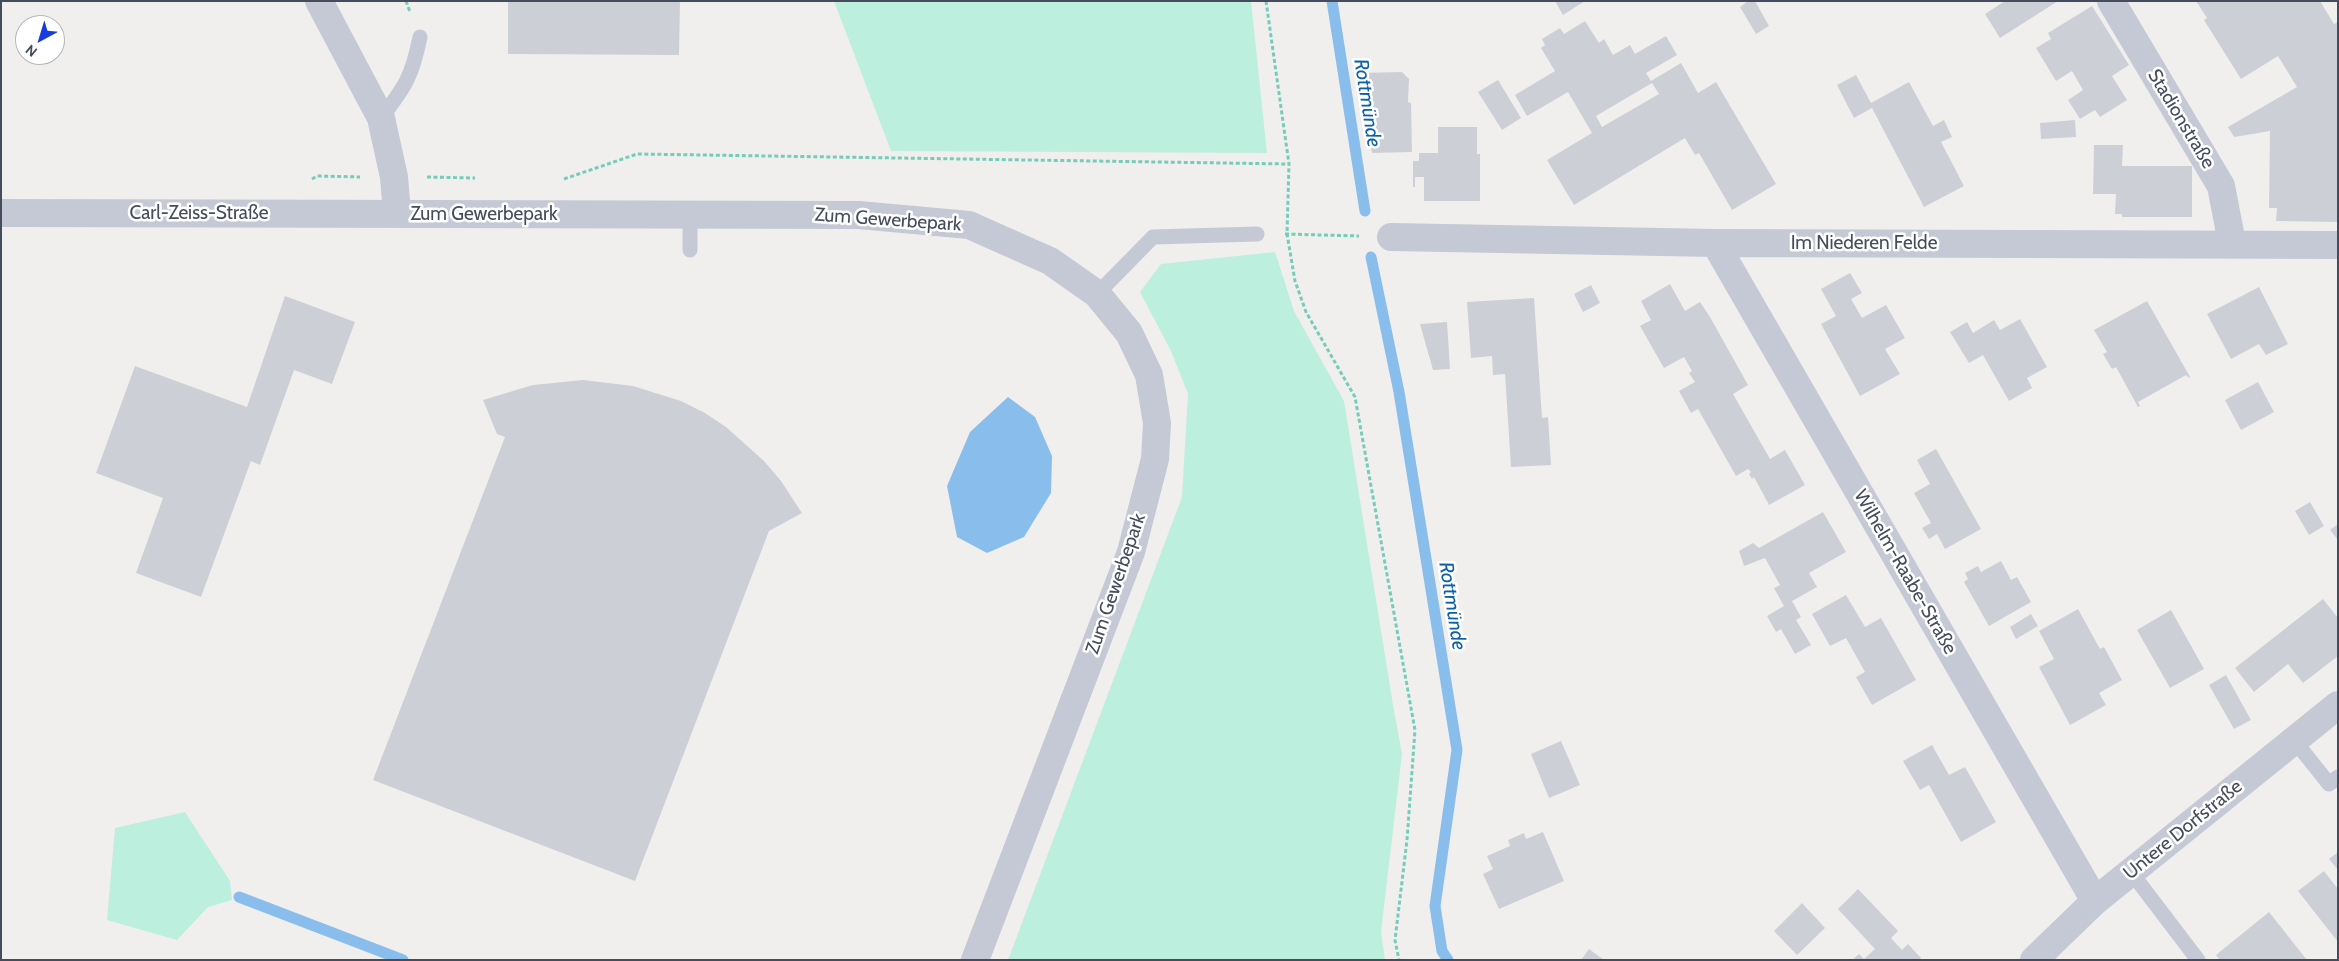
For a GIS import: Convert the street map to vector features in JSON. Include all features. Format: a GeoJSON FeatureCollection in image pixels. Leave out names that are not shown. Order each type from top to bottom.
{"type":"FeatureCollection","features":[{"type":"Feature","properties":{"kind":"street"},"geometry":{"type":"LineString","coordinates":[[319,1],[381,118],[394,177],[397,213]]}},
{"type":"Feature","properties":{"kind":"street","name":"Stadionstraße"},"geometry":{"type":"LineString","coordinates":[[2111,1],[2221,186],[2232,243]]}},
{"type":"Feature","properties":{"kind":"street","name":"Carl-Zeiss-Straße"},"geometry":{"type":"LineString","coordinates":[[1,213],[397,213]]}},
{"type":"Feature","properties":{"kind":"street","name":"Zum Gewerbepark"},"geometry":{"type":"LineString","coordinates":[[397,213],[859,215],[969,225],[1050,261],[1097,294],[1129,332],[1149,375],[1158,423],[1155,459],[1131,552],[975,960]]}},
{"type":"Feature","properties":{"kind":"street","name":"Im Niederen Felde"},"geometry":{"type":"LineString","coordinates":[[1390,237],[1715,243],[2232,243],[2338,245]]}},
{"type":"Feature","properties":{"kind":"street","name":"Wilhelm-Raabe-Straße"},"geometry":{"type":"LineString","coordinates":[[1715,243],[2095,901]]}},
{"type":"Feature","properties":{"kind":"street","name":"Untere Dorfstraße"},"geometry":{"type":"LineString","coordinates":[[2034,960],[2095,901],[2338,705]]}},
{"type":"Feature","properties":{"kind":"lane"},"geometry":{"type":"LineString","coordinates":[[381,118],[405,88],[415,64],[420,38]]}},
{"type":"Feature","properties":{"kind":"lane"},"geometry":{"type":"LineString","coordinates":[[690,215],[690,250]]}},
{"type":"Feature","properties":{"kind":"lane"},"geometry":{"type":"LineString","coordinates":[[1097,294],[1153,237],[1257,234]]}},
{"type":"Feature","properties":{"kind":"lane"},"geometry":{"type":"LineString","coordinates":[[2294,740],[2329,784],[2338,777]]}},
{"type":"Feature","properties":{"kind":"lane"},"geometry":{"type":"LineString","coordinates":[[2131,872],[2198,960]]}},
{"type":"Feature","properties":{"kind":"path"},"geometry":{"type":"LineString","coordinates":[[1266,1],[1289,164],[1287,234],[1295,281],[1306,312],[1355,397],[1415,730],[1407,840],[1395,940],[1399,960]]}},
{"type":"Feature","properties":{"kind":"path"},"geometry":{"type":"LineString","coordinates":[[558,181],[637,154],[1289,164]]}},
{"type":"Feature","properties":{"kind":"path"},"geometry":{"type":"LineString","coordinates":[[464,178],[483,178]]}},
{"type":"Feature","properties":{"kind":"path"},"geometry":{"type":"LineString","coordinates":[[1257,234],[1390,237]]}},
{"type":"Feature","properties":{"kind":"green space"},"geometry":{"type":"Polygon","coordinates":[[[834,1],[1251,1],[1267,153],[891,151],[834,1]]]}},
{"type":"Feature","properties":{"kind":"green space"},"geometry":{"type":"Polygon","coordinates":[[[1275,252],[1294,311],[1344,401],[1402,754],[1381,932],[1385,960],[1008,960],[1182,497],[1188,394],[1171,351],[1140,292],[1161,264],[1275,252]]]}},
{"type":"Feature","properties":{"kind":"green space"},"geometry":{"type":"Polygon","coordinates":[[[185,812],[230,881],[232,900],[208,907],[177,940],[107,920],[115,828],[185,812]]]}},
{"type":"Feature","properties":{"kind":"water"},"geometry":{"type":"Polygon","coordinates":[[[1008,397],[1035,417],[1052,456],[1051,493],[1024,537],[987,553],[957,537],[947,486],[970,432],[1008,397]]]}},
{"type":"Feature","properties":{"kind":"building"},"geometry":{"type":"Polygon","coordinates":[[[508,1],[680,1],[679,55],[508,54],[508,1]]]}},
{"type":"Feature","properties":{"kind":"building"},"geometry":{"type":"Polygon","coordinates":[[[1555,1],[1585,1],[1563,15],[1555,1]]]}},
{"type":"Feature","properties":{"kind":"building"},"geometry":{"type":"Polygon","coordinates":[[[1748,1],[1755,1],[1769,26],[1756,34],[1740,7],[1748,1]]]}},
{"type":"Feature","properties":{"kind":"building"},"geometry":{"type":"Polygon","coordinates":[[[2005,1],[2058,1],[2000,38],[1985,14],[2005,1]]]}},
{"type":"Feature","properties":{"kind":"building"},"geometry":{"type":"Polygon","coordinates":[[[2196,1],[2320,1],[2334,24],[2338,22],[2338,222],[2276,221],[2277,208],[2269,208],[2270,131],[2234,137],[2228,127],[2297,87],[2278,56],[2241,79],[2204,20],[2207,18],[2196,1]]]}},
{"type":"Feature","properties":{"kind":"building"},"geometry":{"type":"Polygon","coordinates":[[[2092,6],[2129,65],[2112,76],[2127,100],[2100,117],[2095,110],[2080,119],[2068,100],[2083,90],[2072,71],[2056,81],[2036,48],[2051,39],[2048,33],[2092,6]]]}},
{"type":"Feature","properties":{"kind":"building"},"geometry":{"type":"Polygon","coordinates":[[[1585,21],[1599,43],[1604,39],[1613,55],[1630,45],[1635,54],[1666,36],[1677,55],[1646,73],[1651,81],[1681,63],[1698,93],[1716,82],[1776,184],[1732,210],[1699,153],[1695,155],[1685,138],[1574,205],[1547,160],[1592,133],[1568,92],[1527,116],[1515,95],[1555,71],[1541,48],[1545,45],[1542,39],[1560,28],[1564,34],[1585,21]],[[1652,83],[1596,116],[1602,127],[1659,94],[1652,83]]]}},
{"type":"Feature","properties":{"kind":"building"},"geometry":{"type":"Polygon","coordinates":[[[1402,72],[1409,79],[1408,102],[1411,103],[1412,152],[1372,153],[1358,73],[1402,72]]]}},
{"type":"Feature","properties":{"kind":"building"},"geometry":{"type":"Polygon","coordinates":[[[1856,75],[1871,103],[1909,82],[1933,126],[1944,120],[1952,137],[1941,142],[1964,186],[1924,207],[1872,108],[1854,118],[1837,85],[1856,75]]]}},
{"type":"Feature","properties":{"kind":"building"},"geometry":{"type":"Polygon","coordinates":[[[1498,80],[1521,118],[1502,130],[1478,92],[1498,80]]]}},
{"type":"Feature","properties":{"kind":"building"},"geometry":{"type":"Polygon","coordinates":[[[2075,120],[2076,137],[2041,139],[2040,123],[2075,120]]]}},
{"type":"Feature","properties":{"kind":"building"},"geometry":{"type":"Polygon","coordinates":[[[1438,127],[1477,127],[1477,154],[1480,154],[1480,201],[1424,201],[1424,177],[1415,177],[1415,187],[1413,187],[1413,161],[1419,161],[1419,153],[1438,153],[1438,127]]]}},
{"type":"Feature","properties":{"kind":"building"},"geometry":{"type":"Polygon","coordinates":[[[2094,145],[2123,145],[2122,166],[2192,166],[2192,217],[2122,217],[2122,214],[2115,214],[2116,194],[2093,194],[2094,145]]]}},
{"type":"Feature","properties":{"kind":"building"},"geometry":{"type":"Polygon","coordinates":[[[1850,273],[1862,293],[1851,299],[1862,318],[1886,305],[1905,338],[1885,349],[1900,374],[1860,396],[1821,324],[1836,316],[1821,289],[1850,273]]]}},
{"type":"Feature","properties":{"kind":"building"},"geometry":{"type":"Polygon","coordinates":[[[1670,284],[1685,311],[1700,302],[1748,385],[1733,394],[1770,459],[1785,450],[1805,485],[1769,505],[1754,477],[1752,479],[1749,474],[1751,472],[1748,469],[1736,476],[1698,409],[1691,413],[1679,391],[1695,382],[1689,373],[1692,371],[1684,357],[1664,368],[1640,326],[1651,320],[1641,301],[1670,284]]]}},
{"type":"Feature","properties":{"kind":"building"},"geometry":{"type":"Polygon","coordinates":[[[1591,285],[1600,303],[1583,312],[1574,294],[1591,285]]]}},
{"type":"Feature","properties":{"kind":"building"},"geometry":{"type":"Polygon","coordinates":[[[2259,287],[2288,344],[2266,355],[2259,344],[2231,359],[2207,314],[2259,287]]]}},
{"type":"Feature","properties":{"kind":"building"},"geometry":{"type":"Polygon","coordinates":[[[285,296],[355,322],[332,384],[294,370],[260,465],[251,461],[201,597],[136,573],[163,498],[96,473],[135,366],[247,407],[285,296]]]}},
{"type":"Feature","properties":{"kind":"building"},"geometry":{"type":"Polygon","coordinates":[[[1534,298],[1542,418],[1548,417],[1551,465],[1511,467],[1505,374],[1493,375],[1492,356],[1471,358],[1467,302],[1534,298]]]}},
{"type":"Feature","properties":{"kind":"building"},"geometry":{"type":"Polygon","coordinates":[[[2147,301],[2190,377],[2186,375],[2138,402],[2140,406],[2138,407],[2116,367],[2112,369],[2103,354],[2107,352],[2094,330],[2147,301]]]}},
{"type":"Feature","properties":{"kind":"building"},"geometry":{"type":"Polygon","coordinates":[[[2020,319],[2047,367],[2027,378],[2032,388],[2009,401],[1983,355],[1969,363],[1950,332],[1967,322],[1973,333],[1994,320],[2000,330],[2020,319]]]}},
{"type":"Feature","properties":{"kind":"building"},"geometry":{"type":"Polygon","coordinates":[[[1447,322],[1450,369],[1433,370],[1420,324],[1447,322]]]}},
{"type":"Feature","properties":{"kind":"building"},"geometry":{"type":"Polygon","coordinates":[[[583,380],[633,386],[681,401],[705,413],[726,427],[764,461],[781,481],[802,513],[769,531],[635,881],[373,780],[505,437],[497,434],[483,400],[533,385],[583,380]]]}},
{"type":"Feature","properties":{"kind":"building"},"geometry":{"type":"Polygon","coordinates":[[[2258,382],[2274,412],[2241,430],[2225,400],[2258,382]]]}},
{"type":"Feature","properties":{"kind":"building"},"geometry":{"type":"Polygon","coordinates":[[[1936,449],[1981,529],[1945,549],[1937,534],[1929,539],[1922,528],[1931,523],[1914,493],[1930,484],[1917,460],[1936,449]]]}},
{"type":"Feature","properties":{"kind":"building"},"geometry":{"type":"Polygon","coordinates":[[[2310,502],[2324,526],[2309,535],[2295,511],[2310,502]]]}},
{"type":"Feature","properties":{"kind":"building"},"geometry":{"type":"Polygon","coordinates":[[[1823,512],[1846,552],[1809,573],[1817,587],[1792,601],[1801,617],[1796,620],[1811,645],[1795,654],[1781,629],[1776,632],[1767,616],[1784,606],[1774,588],[1780,585],[1765,558],[1744,566],[1739,551],[1753,543],[1759,548],[1823,512]]]}},
{"type":"Feature","properties":{"kind":"building"},"geometry":{"type":"Polygon","coordinates":[[[2338,524],[2338,540],[2330,530],[2338,524]]]}},
{"type":"Feature","properties":{"kind":"building"},"geometry":{"type":"Polygon","coordinates":[[[2001,561],[2011,580],[2017,577],[2031,602],[1989,626],[1964,582],[1968,579],[1965,573],[1978,566],[1981,572],[2001,561]]]}},
{"type":"Feature","properties":{"kind":"building"},"geometry":{"type":"Polygon","coordinates":[[[1846,595],[1865,627],[1881,618],[1916,680],[1872,705],[1856,677],[1865,672],[1846,638],[1830,646],[1812,614],[1846,595]]]}},
{"type":"Feature","properties":{"kind":"building"},"geometry":{"type":"Polygon","coordinates":[[[2323,599],[2338,618],[2338,656],[2303,683],[2288,664],[2254,692],[2235,668],[2323,599]]]}},
{"type":"Feature","properties":{"kind":"building"},"geometry":{"type":"Polygon","coordinates":[[[2078,609],[2100,649],[2104,647],[2122,680],[2099,693],[2106,705],[2070,725],[2039,667],[2054,659],[2039,631],[2078,609]]]}},
{"type":"Feature","properties":{"kind":"building"},"geometry":{"type":"Polygon","coordinates":[[[2171,610],[2204,669],[2170,688],[2137,630],[2171,610]]]}},
{"type":"Feature","properties":{"kind":"building"},"geometry":{"type":"Polygon","coordinates":[[[2031,614],[2038,626],[2016,639],[2010,627],[2031,614]]]}},
{"type":"Feature","properties":{"kind":"building"},"geometry":{"type":"Polygon","coordinates":[[[2226,675],[2251,720],[2234,729],[2209,685],[2226,675]]]}},
{"type":"Feature","properties":{"kind":"building"},"geometry":{"type":"Polygon","coordinates":[[[1561,741],[1580,785],[1549,798],[1531,754],[1561,741]]]}},
{"type":"Feature","properties":{"kind":"building"},"geometry":{"type":"Polygon","coordinates":[[[1932,745],[1949,775],[1965,767],[1996,822],[1961,842],[1929,785],[1920,790],[1903,761],[1932,745]]]}},
{"type":"Feature","properties":{"kind":"building"},"geometry":{"type":"Polygon","coordinates":[[[1543,832],[1564,881],[1499,909],[1483,874],[1493,869],[1487,856],[1510,846],[1508,840],[1524,833],[1526,839],[1543,832]]]}},
{"type":"Feature","properties":{"kind":"building"},"geometry":{"type":"Polygon","coordinates":[[[2338,852],[2338,870],[2329,859],[2338,852]]]}},
{"type":"Feature","properties":{"kind":"building"},"geometry":{"type":"Polygon","coordinates":[[[2324,871],[2338,889],[2338,942],[2298,891],[2324,871]]]}},
{"type":"Feature","properties":{"kind":"building"},"geometry":{"type":"Polygon","coordinates":[[[1858,889],[1898,931],[1891,938],[1902,950],[1908,944],[1921,958],[1920,960],[1852,960],[1859,954],[1864,959],[1875,949],[1838,909],[1858,889]]]}},
{"type":"Feature","properties":{"kind":"building"},"geometry":{"type":"Polygon","coordinates":[[[1802,903],[1825,928],[1797,955],[1774,931],[1802,903]]]}},
{"type":"Feature","properties":{"kind":"building"},"geometry":{"type":"Polygon","coordinates":[[[2269,912],[2307,960],[2220,960],[2216,955],[2269,912]]]}},
{"type":"Feature","properties":{"kind":"building"},"geometry":{"type":"Polygon","coordinates":[[[1589,949],[1604,960],[1581,960],[1589,949]]]}},
{"type":"Feature","properties":{"kind":"waterway","name":"Rottmünde"},"geometry":{"type":"LineString","coordinates":[[1332,1],[1365,211]]}},
{"type":"Feature","properties":{"kind":"waterway","name":"Rottmünde"},"geometry":{"type":"LineString","coordinates":[[1371,257],[1399,392],[1457,750],[1435,906],[1442,951],[1448,960]]}},
{"type":"Feature","properties":{"kind":"waterway"},"geometry":{"type":"LineString","coordinates":[[239,897],[403,960]]}}]}
